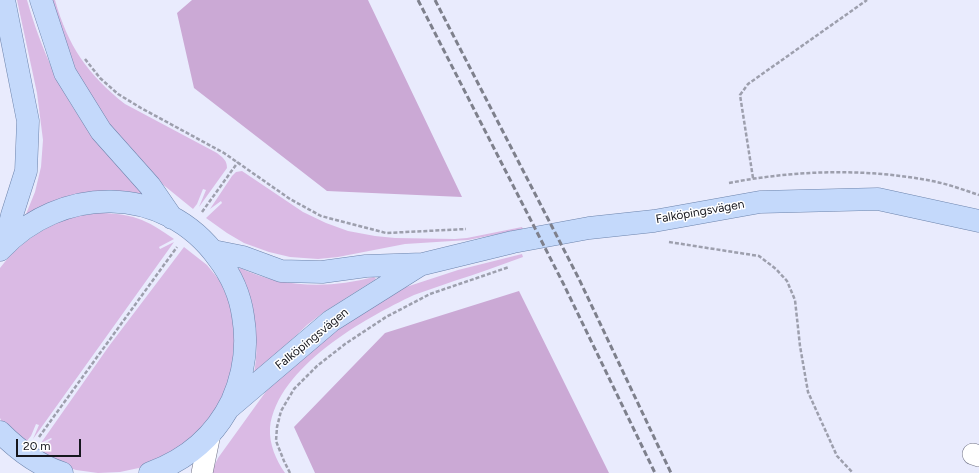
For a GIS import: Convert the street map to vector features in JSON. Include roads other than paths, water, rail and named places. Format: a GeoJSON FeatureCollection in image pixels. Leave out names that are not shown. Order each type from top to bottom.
{"type":"FeatureCollection","features":[{"type":"Feature","properties":{"kind":"main road"},"geometry":{"type":"LineString","coordinates":[[3,248],[26,171],[28,121],[4,0]]}},
{"type":"Feature","properties":{"kind":"main road"},"geometry":{"type":"LineString","coordinates":[[41,0],[65,73],[102,131],[150,186],[172,218]]}},
{"type":"Feature","properties":{"kind":"main road","name":"Falköpingsvägen"},"geometry":{"type":"LineString","coordinates":[[213,251],[243,257],[281,271],[322,272],[366,266],[423,264],[513,242],[582,229],[654,220],[760,202],[878,199],[979,221]]}},
{"type":"Feature","properties":{"kind":"main road"},"geometry":{"type":"LineString","coordinates":[[3,248],[20,231],[55,211],[94,202],[114,201],[154,209],[172,218],[194,232],[213,251],[226,268],[242,307],[245,328],[243,370],[237,390],[228,410],[210,434],[196,448],[180,459],[150,473]]}},
{"type":"Feature","properties":{"kind":"main road","name":"Falköpingsvägen"},"geometry":{"type":"LineString","coordinates":[[228,410],[331,321],[423,264]]}},
{"type":"Feature","properties":{"kind":"main road"},"geometry":{"type":"LineString","coordinates":[[4,439],[38,458],[51,469],[62,473]]}},
{"type":"Feature","properties":{"kind":"street"},"geometry":{"type":"LineString","coordinates":[[202,473],[210,434]]}},
{"type":"Feature","properties":{"kind":"railway"},"geometry":{"type":"LineString","coordinates":[[418,0],[563,283],[655,473]]}},
{"type":"Feature","properties":{"kind":"railway"},"geometry":{"type":"LineString","coordinates":[[435,0],[579,279],[671,473]]}}]}
